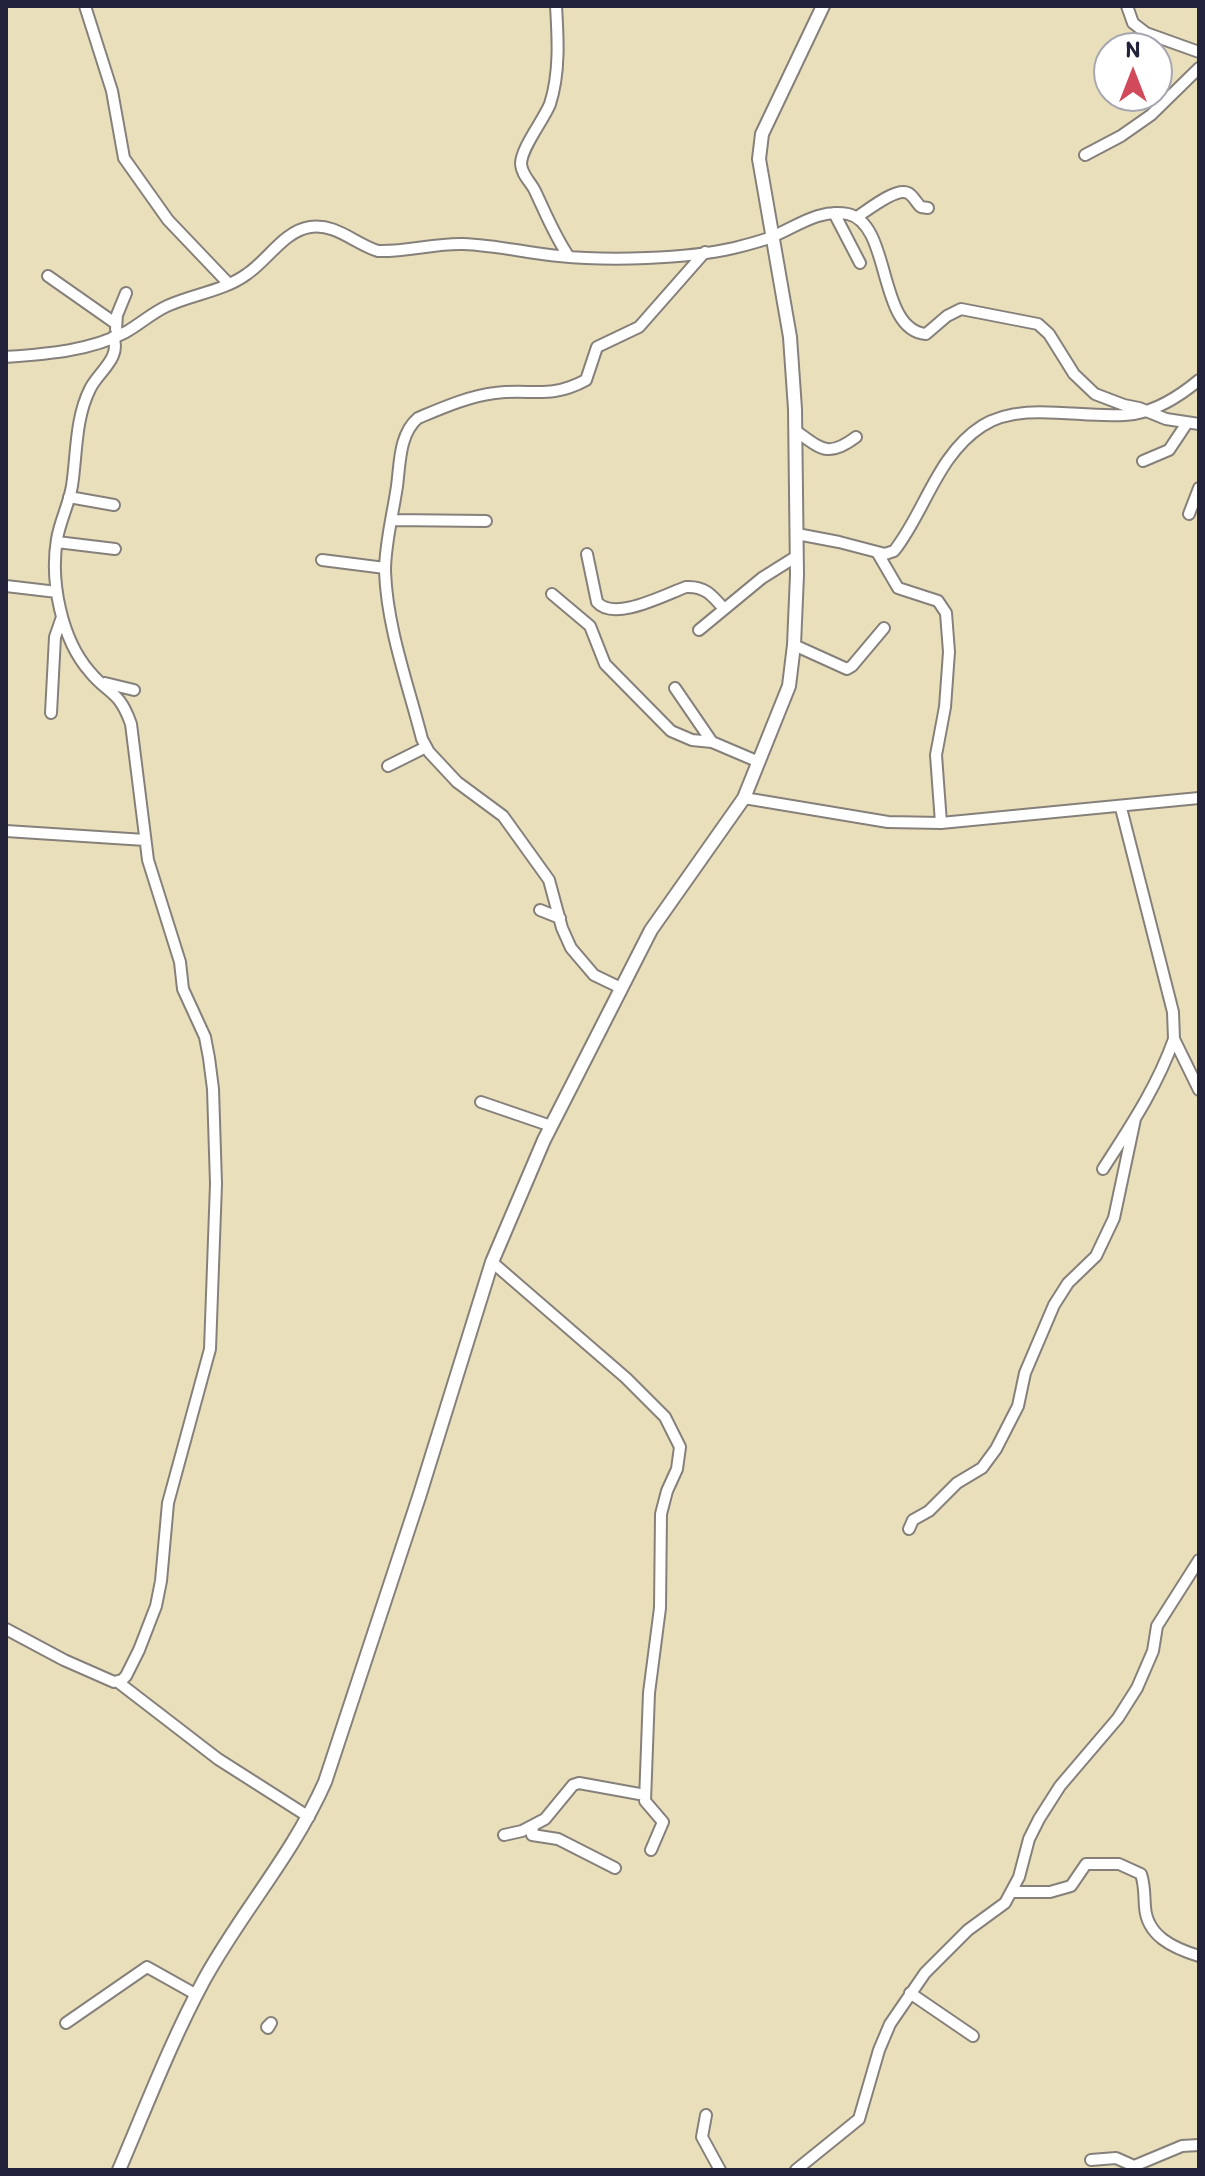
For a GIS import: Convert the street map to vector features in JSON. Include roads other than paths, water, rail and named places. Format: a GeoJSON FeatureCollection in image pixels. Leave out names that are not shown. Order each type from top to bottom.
{"type":"FeatureCollection","features":[{"type":"Feature","properties":{"kind":"street"},"geometry":{"type":"LineString","coordinates":[[85,6],[112,91],[124,158],[168,220],[229,284]]}},
{"type":"Feature","properties":{"kind":"street"},"geometry":{"type":"LineString","coordinates":[[556,6],[554,89],[546,114],[525,150],[521,165],[547,221],[569,257]]}},
{"type":"Feature","properties":{"kind":"street"},"geometry":{"type":"LineString","coordinates":[[119,2170],[197,1995],[309,1817],[345,1724],[492,1262],[551,1126],[651,930],[744,798],[789,686],[794,645],[797,556],[796,431],[790,337],[759,159],[762,134],[823,6]]}},
{"type":"Feature","properties":{"kind":"street"},"geometry":{"type":"LineString","coordinates":[[1127,6],[1133,23],[1146,33],[1199,52]]}},
{"type":"Feature","properties":{"kind":"street"},"geometry":{"type":"LineString","coordinates":[[1085,155],[1121,136],[1151,115],[1199,68]]}},
{"type":"Feature","properties":{"kind":"street"},"geometry":{"type":"LineString","coordinates":[[857,217],[890,196],[905,192],[921,207],[928,208]]}},
{"type":"Feature","properties":{"kind":"street"},"geometry":{"type":"LineString","coordinates":[[834,213],[860,263]]}},
{"type":"Feature","properties":{"kind":"street"},"geometry":{"type":"LineString","coordinates":[[6,357],[68,350],[114,337],[166,306],[246,275],[293,233],[312,226],[337,230],[378,251],[463,244],[569,257],[627,258],[730,249],[771,237],[808,219],[834,213],[857,217],[862,221],[882,259],[896,310],[913,329],[926,334],[953,312],[968,309],[1038,324],[1049,334],[1065,362],[1084,385],[1103,398],[1193,424],[1169,450],[1143,461]]}},
{"type":"Feature","properties":{"kind":"street"},"geometry":{"type":"LineString","coordinates":[[621,988],[594,975],[571,948],[549,880],[503,816],[457,782],[426,747],[392,623],[385,568],[401,454],[411,424],[479,395],[558,391],[586,380],[597,347],[639,327],[705,252]]}},
{"type":"Feature","properties":{"kind":"street"},"geometry":{"type":"LineString","coordinates":[[48,276],[115,323]]}},
{"type":"Feature","properties":{"kind":"street"},"geometry":{"type":"LineString","coordinates":[[118,1682],[126,1676],[139,1650],[156,1606],[168,1503],[212,1335],[216,1145],[205,1037],[183,989],[180,962],[155,887],[145,840],[131,724],[117,695],[100,682],[82,661],[62,617],[57,592],[57,542],[69,497],[82,408],[94,381],[116,352],[115,323],[126,293]]}},
{"type":"Feature","properties":{"kind":"street"},"geometry":{"type":"LineString","coordinates":[[797,534],[885,554],[894,551],[935,478],[963,442],[981,426],[1013,413],[1124,415],[1145,412],[1199,380]]}},
{"type":"Feature","properties":{"kind":"street"},"geometry":{"type":"LineString","coordinates":[[796,431],[818,447],[830,450],[844,446],[856,437]]}},
{"type":"Feature","properties":{"kind":"street"},"geometry":{"type":"LineString","coordinates":[[1189,514],[1199,488]]}},
{"type":"Feature","properties":{"kind":"street"},"geometry":{"type":"LineString","coordinates":[[69,497],[114,505]]}},
{"type":"Feature","properties":{"kind":"street"},"geometry":{"type":"LineString","coordinates":[[392,520],[486,521]]}},
{"type":"Feature","properties":{"kind":"street"},"geometry":{"type":"LineString","coordinates":[[57,542],[115,549]]}},
{"type":"Feature","properties":{"kind":"street"},"geometry":{"type":"LineString","coordinates":[[877,552],[898,588],[938,601],[946,613],[949,652],[945,707],[936,755],[941,823]]}},
{"type":"Feature","properties":{"kind":"street"},"geometry":{"type":"LineString","coordinates":[[587,554],[597,602],[602,608],[618,611],[686,587],[696,587],[711,593],[724,609]]}},
{"type":"Feature","properties":{"kind":"street"},"geometry":{"type":"LineString","coordinates":[[699,630],[762,578],[797,556]]}},
{"type":"Feature","properties":{"kind":"street"},"geometry":{"type":"LineString","coordinates":[[322,560],[385,568]]}},
{"type":"Feature","properties":{"kind":"street"},"geometry":{"type":"LineString","coordinates":[[6,586],[57,592]]}},
{"type":"Feature","properties":{"kind":"street"},"geometry":{"type":"LineString","coordinates":[[552,594],[590,626],[605,664],[659,721],[683,737],[712,742],[759,762]]}},
{"type":"Feature","properties":{"kind":"street"},"geometry":{"type":"LineString","coordinates":[[51,713],[55,637],[62,617]]}},
{"type":"Feature","properties":{"kind":"street"},"geometry":{"type":"LineString","coordinates":[[794,645],[847,669],[884,628]]}},
{"type":"Feature","properties":{"kind":"street"},"geometry":{"type":"LineString","coordinates":[[100,682],[134,690]]}},
{"type":"Feature","properties":{"kind":"street"},"geometry":{"type":"LineString","coordinates":[[675,688],[712,742]]}},
{"type":"Feature","properties":{"kind":"street"},"geometry":{"type":"LineString","coordinates":[[388,766],[426,747]]}},
{"type":"Feature","properties":{"kind":"street"},"geometry":{"type":"LineString","coordinates":[[744,798],[859,819],[941,823],[1121,808],[1199,798]]}},
{"type":"Feature","properties":{"kind":"street"},"geometry":{"type":"LineString","coordinates":[[1103,1169],[1162,1073],[1174,1039],[1173,1012],[1121,808]]}},
{"type":"Feature","properties":{"kind":"street"},"geometry":{"type":"LineString","coordinates":[[6,831],[145,840]]}},
{"type":"Feature","properties":{"kind":"street"},"geometry":{"type":"LineString","coordinates":[[540,910],[560,918]]}},
{"type":"Feature","properties":{"kind":"street"},"geometry":{"type":"LineString","coordinates":[[1174,1039],[1199,1090]]}},
{"type":"Feature","properties":{"kind":"street"},"geometry":{"type":"LineString","coordinates":[[481,1102],[551,1126]]}},
{"type":"Feature","properties":{"kind":"street"},"geometry":{"type":"LineString","coordinates":[[909,1529],[913,1520],[929,1511],[957,1483],[982,1468],[996,1449],[1018,1406],[1025,1373],[1054,1305],[1068,1283],[1096,1256],[1114,1218],[1135,1119]]}},
{"type":"Feature","properties":{"kind":"street"},"geometry":{"type":"LineString","coordinates":[[492,1262],[626,1378],[665,1417],[680,1447],[677,1469],[661,1514],[660,1608],[649,1693],[645,1795],[649,1808],[663,1822],[651,1850]]}},
{"type":"Feature","properties":{"kind":"street"},"geometry":{"type":"LineString","coordinates":[[796,2170],[859,2119],[890,2024],[925,1973],[968,1930],[1005,1903],[1019,1877],[1029,1839],[1039,1819],[1060,1786],[1118,1718],[1137,1688],[1153,1651],[1157,1626],[1199,1560]]}},
{"type":"Feature","properties":{"kind":"street"},"geometry":{"type":"LineString","coordinates":[[6,1629],[64,1660],[118,1682],[218,1759],[309,1817]]}},
{"type":"Feature","properties":{"kind":"street"},"geometry":{"type":"LineString","coordinates":[[504,1835],[533,1826],[554,1811],[568,1790],[579,1783],[645,1795]]}},
{"type":"Feature","properties":{"kind":"street"},"geometry":{"type":"LineString","coordinates":[[533,1826],[532,1835],[558,1839],[615,1868]]}},
{"type":"Feature","properties":{"kind":"street"},"geometry":{"type":"LineString","coordinates":[[1012,1892],[1050,1892],[1071,1886],[1086,1864],[1119,1864],[1141,1874],[1148,1925],[1154,1933],[1174,1946],[1199,1956]]}},
{"type":"Feature","properties":{"kind":"street"},"geometry":{"type":"LineString","coordinates":[[66,2023],[147,1967],[197,1995]]}},
{"type":"Feature","properties":{"kind":"street"},"geometry":{"type":"LineString","coordinates":[[910,1993],[973,2036]]}},
{"type":"Feature","properties":{"kind":"street"},"geometry":{"type":"LineString","coordinates":[[706,2115],[702,2137],[720,2170]]}},
{"type":"Feature","properties":{"kind":"street"},"geometry":{"type":"LineString","coordinates":[[1091,2160],[1116,2158],[1134,2166],[1182,2146],[1199,2145]]}}]}
